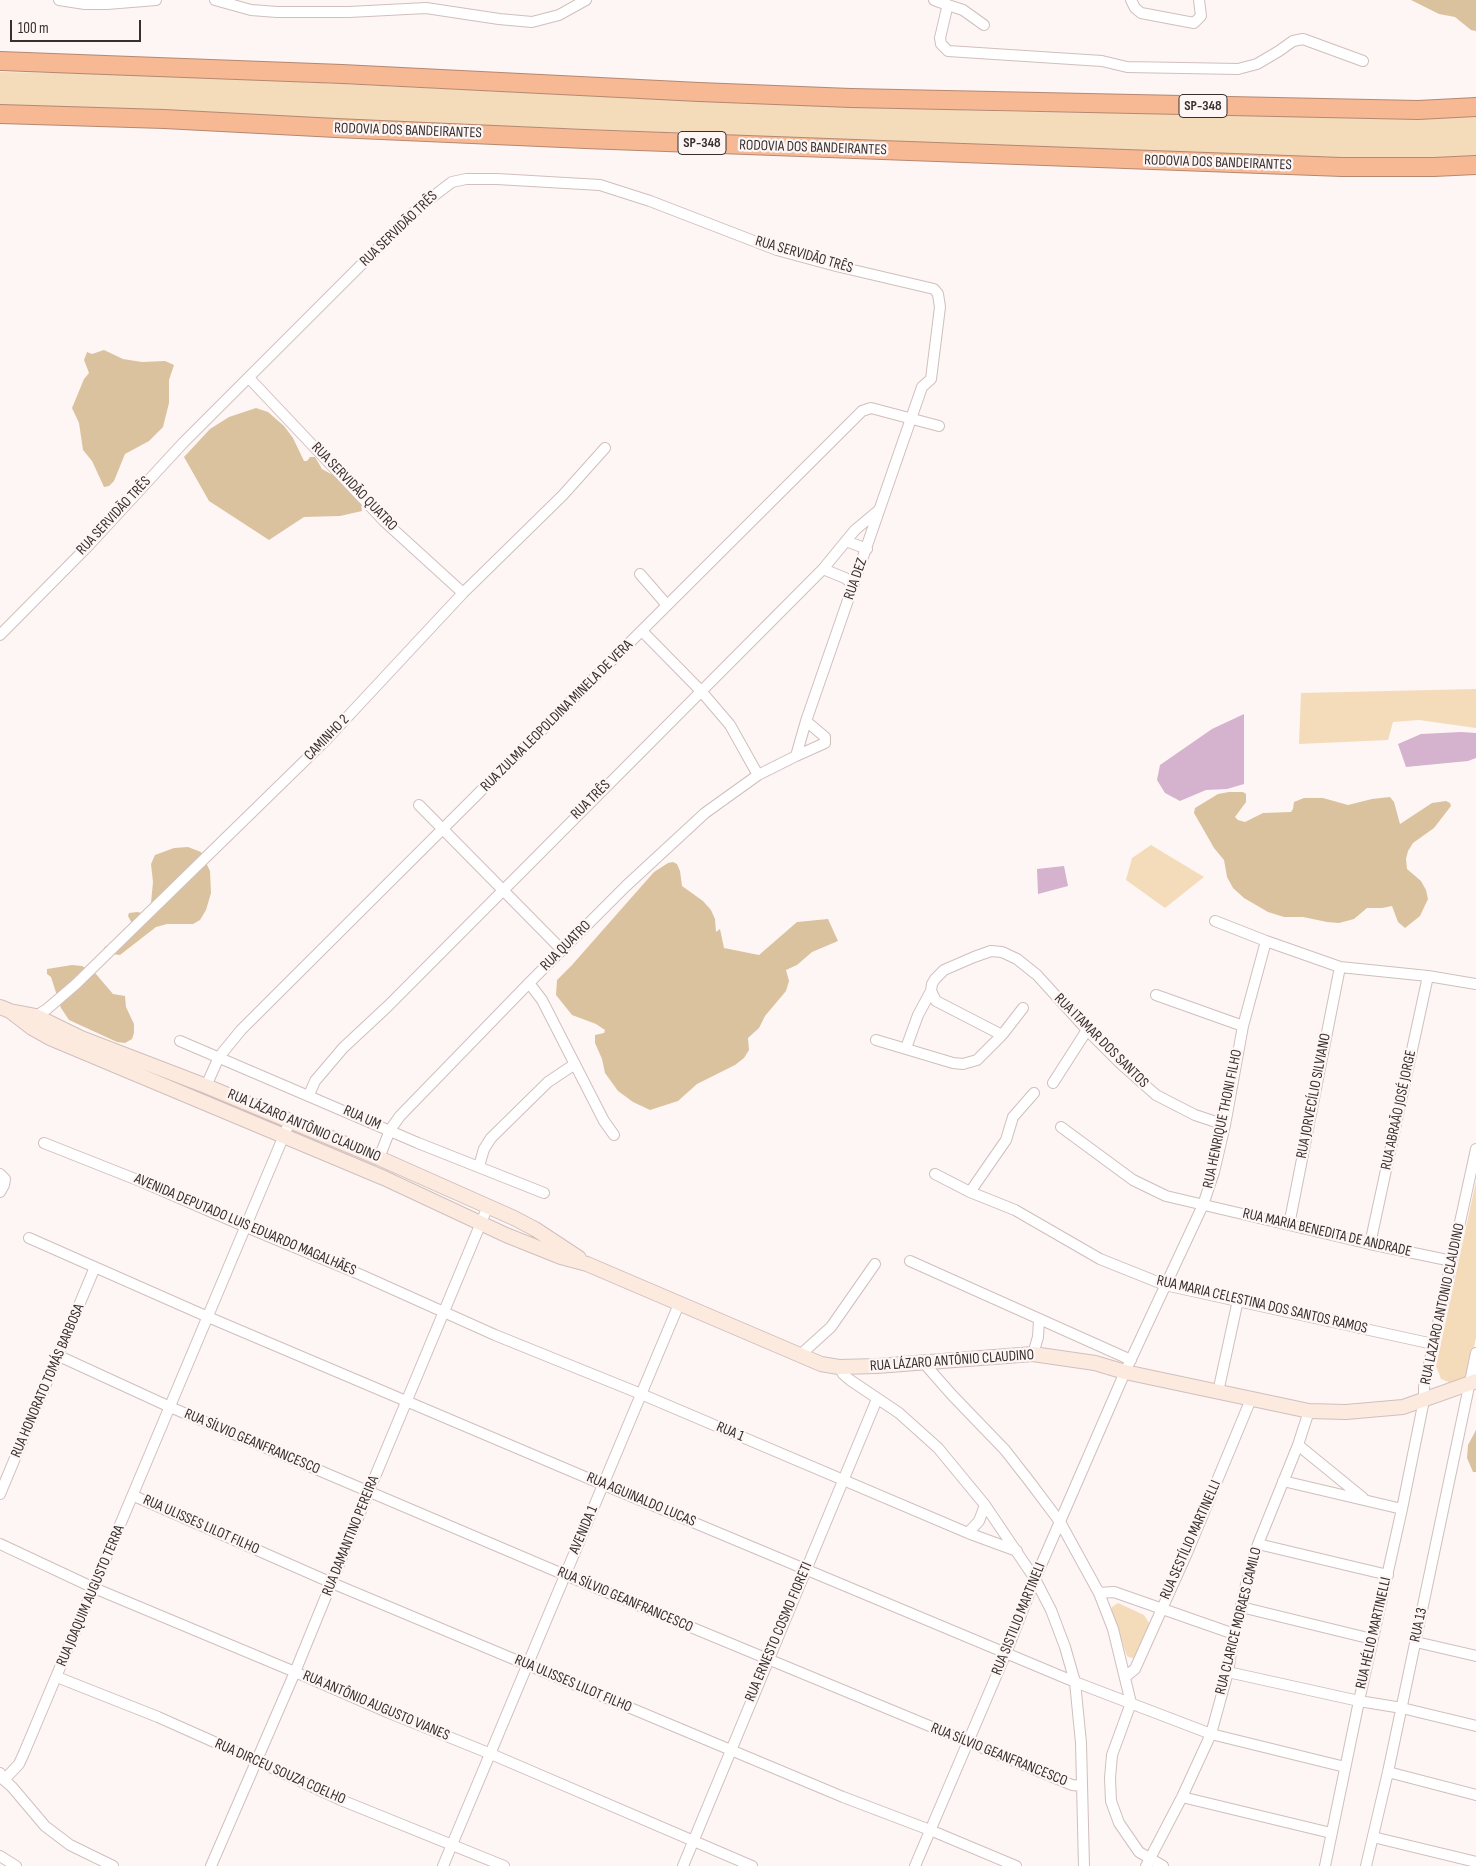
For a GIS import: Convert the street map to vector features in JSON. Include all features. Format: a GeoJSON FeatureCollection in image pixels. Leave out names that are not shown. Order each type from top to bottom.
{"type":"FeatureCollection","features":[{"type":"Feature","properties":{"kind":"highway","name":"SP-348"},"geometry":{"type":"LineString","coordinates":[[0,61],[342,74],[851,98],[1418,110],[1476,107]]}},
{"type":"Feature","properties":{"kind":"highway","name":"RODOVIA DOS BANDEIRANTES"},"geometry":{"type":"LineString","coordinates":[[0,114],[164,119],[346,129],[1332,167],[1476,165]]}},
{"type":"Feature","properties":{"kind":"main road","name":"RUA LÁZARO ANTÔNIO CLAUDINO"},"geometry":{"type":"LineString","coordinates":[[5,1009],[36,1016],[81,1038],[206,1086],[379,1158],[535,1228],[587,1264]]}},
{"type":"Feature","properties":{"kind":"main road","name":"RUA LÁZARO ANTÔNIO CLAUDINO"},"geometry":{"type":"LineString","coordinates":[[5,1009],[50,1038],[384,1178],[482,1222],[506,1235],[561,1257],[587,1264],[799,1356],[822,1364],[839,1367],[877,1366],[1033,1354],[1128,1366],[1218,1392],[1310,1411],[1346,1412],[1403,1407],[1473,1382]]}},
{"type":"Feature","properties":{"kind":"street"},"geometry":{"type":"LineString","coordinates":[[59,0],[85,4],[156,0]]}},
{"type":"Feature","properties":{"kind":"street"},"geometry":{"type":"LineString","coordinates":[[215,0],[251,10],[277,12],[349,12],[426,8],[532,22],[559,16],[586,0]]}},
{"type":"Feature","properties":{"kind":"street"},"geometry":{"type":"LineString","coordinates":[[934,0],[963,10],[984,25]]}},
{"type":"Feature","properties":{"kind":"street"},"geometry":{"type":"LineString","coordinates":[[1131,0],[1135,8],[1142,13],[1194,23],[1201,16],[1199,0]]}},
{"type":"Feature","properties":{"kind":"street"},"geometry":{"type":"LineString","coordinates":[[945,4],[947,8],[940,38],[941,44],[948,51],[1102,61],[1127,68],[1238,69],[1257,64],[1293,41],[1303,39],[1363,61]]}},
{"type":"Feature","properties":{"kind":"street","name":"RUA SERVIDÃO TRÊS"},"geometry":{"type":"LineString","coordinates":[[0,635],[103,530],[164,462],[419,207],[452,182],[466,179],[555,181],[600,185],[650,200],[777,250],[934,289]]}},
{"type":"Feature","properties":{"kind":"street","name":"RUA DEZ"},"geometry":{"type":"LineString","coordinates":[[796,756],[806,722],[922,387],[931,379],[940,307],[938,294],[934,289]]}},
{"type":"Feature","properties":{"kind":"street","name":"RUA SERVIDÃO QUATRO"},"geometry":{"type":"LineString","coordinates":[[248,378],[384,521],[463,593]]}},
{"type":"Feature","properties":{"kind":"street","name":"RUA ZULMA LEOPOLDINA MINELA DE VERA"},"geometry":{"type":"LineString","coordinates":[[206,1086],[219,1057],[241,1030],[862,411],[871,408],[939,426]]}},
{"type":"Feature","properties":{"kind":"street","name":"CAMINHO 2"},"geometry":{"type":"LineString","coordinates":[[36,1016],[76,984],[325,742],[463,593],[563,495],[605,448]]}},
{"type":"Feature","properties":{"kind":"street","name":"RUA TRÊS"},"geometry":{"type":"LineString","coordinates":[[309,1094],[315,1081],[343,1048],[823,569],[855,530],[879,510]]}},
{"type":"Feature","properties":{"kind":"street"},"geometry":{"type":"LineString","coordinates":[[846,541],[866,549]]}},
{"type":"Feature","properties":{"kind":"street"},"geometry":{"type":"LineString","coordinates":[[823,569],[845,578],[854,585]]}},
{"type":"Feature","properties":{"kind":"street"},"geometry":{"type":"LineString","coordinates":[[640,574],[668,605]]}},
{"type":"Feature","properties":{"kind":"street"},"geometry":{"type":"LineString","coordinates":[[642,631],[730,724],[758,775]]}},
{"type":"Feature","properties":{"kind":"street"},"geometry":{"type":"LineString","coordinates":[[796,756],[826,743],[825,737],[806,722]]}},
{"type":"Feature","properties":{"kind":"street","name":"RUA QUATRO"},"geometry":{"type":"LineString","coordinates":[[379,1158],[390,1130],[410,1104],[562,950],[677,838],[705,813],[758,775],[796,756]]}},
{"type":"Feature","properties":{"kind":"street"},"geometry":{"type":"LineString","coordinates":[[419,805],[562,950]]}},
{"type":"Feature","properties":{"kind":"street"},"geometry":{"type":"LineString","coordinates":[[1215,921],[1340,967],[1428,976],[1476,984]]}},
{"type":"Feature","properties":{"kind":"street","name":"RUA HENRIQUE THONI FILHO"},"geometry":{"type":"LineString","coordinates":[[1128,1366],[1203,1205],[1214,1172],[1225,1125],[1243,1026],[1266,941]]}},
{"type":"Feature","properties":{"kind":"street","name":"RUA ITAMAR DOS SANTOS"},"geometry":{"type":"LineString","coordinates":[[906,1048],[918,1015],[931,991],[935,979],[944,970],[974,956],[991,951],[1002,952],[1017,959],[1037,975],[1087,1030],[1156,1095],[1194,1115],[1225,1125]]}},
{"type":"Feature","properties":{"kind":"street","name":"RUA JORVECÍLIO SILVIANO"},"geometry":{"type":"LineString","coordinates":[[1289,1225],[1340,967]]}},
{"type":"Feature","properties":{"kind":"street","name":"RUA ABRAÃO JOSÉ JORGE"},"geometry":{"type":"LineString","coordinates":[[1370,1244],[1428,976]]}},
{"type":"Feature","properties":{"kind":"street"},"geometry":{"type":"LineString","coordinates":[[529,983],[542,1000],[604,1121],[614,1135]]}},
{"type":"Feature","properties":{"kind":"street"},"geometry":{"type":"LineString","coordinates":[[931,991],[936,1001],[1002,1035]]}},
{"type":"Feature","properties":{"kind":"street"},"geometry":{"type":"LineString","coordinates":[[1156,995],[1243,1026]]}},
{"type":"Feature","properties":{"kind":"street"},"geometry":{"type":"LineString","coordinates":[[876,1040],[953,1063],[963,1064],[977,1060],[1002,1035],[1023,1008]]}},
{"type":"Feature","properties":{"kind":"street"},"geometry":{"type":"LineString","coordinates":[[1053,1083],[1087,1030]]}},
{"type":"Feature","properties":{"kind":"street","name":"RUA UM"},"geometry":{"type":"LineString","coordinates":[[180,1041],[544,1193]]}},
{"type":"Feature","properties":{"kind":"street"},"geometry":{"type":"LineString","coordinates":[[479,1166],[484,1149],[491,1138],[548,1082],[574,1064]]}},
{"type":"Feature","properties":{"kind":"street"},"geometry":{"type":"LineString","coordinates":[[970,1192],[1006,1140],[1013,1117],[1034,1093]]}},
{"type":"Feature","properties":{"kind":"street","name":"RUA JOAQUIM AUGUSTO TERRA"},"geometry":{"type":"LineString","coordinates":[[2,1777],[19,1764],[24,1753],[134,1496],[290,1122]]}},
{"type":"Feature","properties":{"kind":"street","name":"RUA MARIA BENEDITA DE ANDRADE"},"geometry":{"type":"LineString","coordinates":[[1061,1127],[1133,1180],[1166,1196],[1370,1244],[1452,1261]]}},
{"type":"Feature","properties":{"kind":"street","name":"AVENIDA DEPUTADO LUIS EDUARDO MAGALHÃES"},"geometry":{"type":"LineString","coordinates":[[44,1143],[140,1181],[445,1311]]}},
{"type":"Feature","properties":{"kind":"street","name":"RUA LAZARO ANTONIO CLAUDINO"},"geometry":{"type":"LineString","coordinates":[[1424,1400],[1424,1387],[1476,1149]]}},
{"type":"Feature","properties":{"kind":"street"},"geometry":{"type":"LineString","coordinates":[[0,1174],[5,1179],[0,1192]]}},
{"type":"Feature","properties":{"kind":"street","name":"RUA MARIA CELESTINA DOS SANTOS RAMOS"},"geometry":{"type":"LineString","coordinates":[[935,1174],[970,1192],[1015,1210],[1100,1259],[1165,1285],[1433,1344]]}},
{"type":"Feature","properties":{"kind":"street","name":"RUA DAMANTINO PEREIRA"},"geometry":{"type":"LineString","coordinates":[[211,1866],[295,1672],[488,1206]]}},
{"type":"Feature","properties":{"kind":"street","name":"RUA AGUINALDO LUCAS"},"geometry":{"type":"LineString","coordinates":[[29,1238],[208,1317],[1075,1682]]}},
{"type":"Feature","properties":{"kind":"street"},"geometry":{"type":"LineString","coordinates":[[910,1261],[1039,1320],[1128,1366]]}},
{"type":"Feature","properties":{"kind":"street"},"geometry":{"type":"LineString","coordinates":[[799,1356],[831,1327],[875,1264]]}},
{"type":"Feature","properties":{"kind":"street","name":"RUA HONORATO TOMÁS BARBOSA"},"geometry":{"type":"LineString","coordinates":[[0,1494],[96,1267]]}},
{"type":"Feature","properties":{"kind":"street"},"geometry":{"type":"LineString","coordinates":[[1218,1392],[1238,1300]]}},
{"type":"Feature","properties":{"kind":"street","name":"AVENIDA 1"},"geometry":{"type":"LineString","coordinates":[[443,1866],[679,1304]]}},
{"type":"Feature","properties":{"kind":"street","name":"RUA 1"},"geometry":{"type":"LineString","coordinates":[[445,1311],[495,1335],[641,1394],[968,1533],[1017,1551]]}},
{"type":"Feature","properties":{"kind":"street"},"geometry":{"type":"LineString","coordinates":[[1033,1354],[1038,1337],[1039,1320]]}},
{"type":"Feature","properties":{"kind":"street","name":"RUA 13"},"geometry":{"type":"LineString","coordinates":[[1366,1866],[1473,1382],[1476,1353]]}},
{"type":"Feature","properties":{"kind":"street","name":"RUA SÍLVIO GEANFRANCESCO"},"geometry":{"type":"LineString","coordinates":[[59,1356],[170,1407],[565,1575],[1072,1785],[1082,1786]]}},
{"type":"Feature","properties":{"kind":"street"},"geometry":{"type":"LineString","coordinates":[[923,1362],[1005,1450],[1060,1522],[1099,1593],[1113,1629],[1131,1703],[1112,1755],[1110,1778],[1112,1801],[1119,1822],[1139,1852],[1148,1863],[1163,1866]]}},
{"type":"Feature","properties":{"kind":"street","name":"RUA SISTILIO MARTINELI"},"geometry":{"type":"LineString","coordinates":[[915,1866],[1006,1653],[1035,1579],[1128,1366]]}},
{"type":"Feature","properties":{"kind":"street"},"geometry":{"type":"LineString","coordinates":[[839,1367],[850,1380],[899,1413],[938,1448],[985,1505],[1035,1579],[1051,1610],[1066,1647],[1075,1682],[1081,1743],[1084,1866]]}},
{"type":"Feature","properties":{"kind":"street","name":"RUA ERNESTO COSMO FIORETI"},"geometry":{"type":"LineString","coordinates":[[683,1866],[877,1399]]}},
{"type":"Feature","properties":{"kind":"street","name":"RUA SESTÍLIO MARTINELLI"},"geometry":{"type":"LineString","coordinates":[[1125,1677],[1135,1669],[1187,1553],[1251,1399]]}},
{"type":"Feature","properties":{"kind":"street","name":"RUA HÉLIO MARTINELLI"},"geometry":{"type":"LineString","coordinates":[[1324,1866],[1372,1639],[1388,1575],[1424,1400]]}},
{"type":"Feature","properties":{"kind":"street","name":"RUA CLARICE MORAES CAMILO"},"geometry":{"type":"LineString","coordinates":[[1148,1863],[1182,1797],[1211,1734],[1228,1672],[1234,1634],[1258,1544],[1310,1411]]}},
{"type":"Feature","properties":{"kind":"street"},"geometry":{"type":"LineString","coordinates":[[1298,1445],[1366,1501]]}},
{"type":"Feature","properties":{"kind":"street"},"geometry":{"type":"LineString","coordinates":[[1283,1481],[1402,1509]]}},
{"type":"Feature","properties":{"kind":"street","name":"RUA ULISSES LILOT FILHO"},"geometry":{"type":"LineString","coordinates":[[134,1496],[332,1583],[527,1665],[843,1797],[930,1830],[1016,1866]]}},
{"type":"Feature","properties":{"kind":"street"},"geometry":{"type":"LineString","coordinates":[[968,1533],[979,1521],[985,1505]]}},
{"type":"Feature","properties":{"kind":"street","name":"RUA ANTÔNIO AUGUSTO VIANES"},"geometry":{"type":"LineString","coordinates":[[0,1544],[94,1588],[491,1754],[752,1866]]}},
{"type":"Feature","properties":{"kind":"street"},"geometry":{"type":"LineString","coordinates":[[1258,1544],[1388,1575]]}},
{"type":"Feature","properties":{"kind":"street"},"geometry":{"type":"LineString","coordinates":[[1099,1593],[1114,1592],[1234,1634]]}},
{"type":"Feature","properties":{"kind":"street"},"geometry":{"type":"LineString","coordinates":[[1242,1607],[1372,1639]]}},
{"type":"Feature","properties":{"kind":"street"},"geometry":{"type":"LineString","coordinates":[[1416,1642],[1476,1656]]}},
{"type":"Feature","properties":{"kind":"street"},"geometry":{"type":"LineString","coordinates":[[1228,1672],[1359,1701],[1402,1708],[1476,1726]]}},
{"type":"Feature","properties":{"kind":"street","name":"RUA DIRCEU SOUZA COELHO"},"geometry":{"type":"LineString","coordinates":[[57,1677],[158,1718],[341,1800],[504,1866]]}},
{"type":"Feature","properties":{"kind":"street"},"geometry":{"type":"LineString","coordinates":[[1075,1682],[1211,1734],[1345,1767]]}},
{"type":"Feature","properties":{"kind":"street"},"geometry":{"type":"LineString","coordinates":[[1388,1772],[1476,1794]]}},
{"type":"Feature","properties":{"kind":"street"},"geometry":{"type":"LineString","coordinates":[[2,1777],[45,1826],[70,1846],[113,1866]]}},
{"type":"Feature","properties":{"kind":"street"},"geometry":{"type":"LineString","coordinates":[[1182,1797],[1331,1833]]}},
{"type":"Feature","properties":{"kind":"street"},"geometry":{"type":"LineString","coordinates":[[1373,1836],[1476,1862]]}},
{"type":"Feature","properties":{"kind":"street"},"geometry":{"type":"LineString","coordinates":[[0,1856],[16,1866]]}},
{"type":"Feature","properties":{"kind":"shaded area"},"geometry":{"type":"Polygon","coordinates":[[[1411,0],[1476,0],[1476,31],[1471,30],[1455,17],[1439,14],[1411,0]]]}},
{"type":"Feature","properties":{"kind":"shaded area"},"geometry":{"type":"Polygon","coordinates":[[[0,72],[138,74],[631,98],[1024,112],[1476,115],[1476,158],[1394,161],[0,106],[0,72]]]}},
{"type":"Feature","properties":{"kind":"shaded area"},"geometry":{"type":"Polygon","coordinates":[[[104,350],[123,359],[142,362],[165,361],[174,365],[169,380],[169,403],[163,427],[149,441],[125,454],[114,481],[109,486],[104,487],[92,461],[83,450],[79,423],[72,408],[84,379],[89,373],[84,360],[87,352],[92,354],[104,350]]]}},
{"type":"Feature","properties":{"kind":"shaded area"},"geometry":{"type":"Polygon","coordinates":[[[256,408],[268,412],[284,426],[293,438],[304,461],[307,461],[310,457],[315,457],[322,469],[342,480],[360,497],[362,511],[340,516],[304,517],[269,540],[209,501],[184,457],[210,429],[229,417],[256,408]]]}},
{"type":"Feature","properties":{"kind":"shaded area"},"geometry":{"type":"Polygon","coordinates":[[[1476,689],[1476,728],[1419,720],[1393,722],[1388,740],[1299,744],[1301,693],[1476,689]]]}},
{"type":"Feature","properties":{"kind":"shaded area"},"geometry":{"type":"Polygon","coordinates":[[[1244,714],[1244,784],[1227,789],[1206,790],[1180,801],[1165,793],[1157,780],[1160,765],[1212,729],[1244,714]]]}},
{"type":"Feature","properties":{"kind":"shaded area"},"geometry":{"type":"Polygon","coordinates":[[[1476,733],[1476,758],[1468,761],[1406,767],[1398,744],[1421,734],[1476,733]]]}},
{"type":"Feature","properties":{"kind":"shaded area"},"geometry":{"type":"Polygon","coordinates":[[[1243,792],[1246,794],[1246,802],[1235,817],[1245,822],[1263,813],[1291,812],[1294,802],[1304,798],[1323,798],[1348,805],[1390,797],[1394,802],[1400,824],[1432,803],[1446,801],[1450,803],[1451,806],[1434,828],[1413,843],[1408,851],[1406,859],[1407,869],[1421,881],[1428,899],[1420,916],[1405,928],[1398,922],[1392,906],[1367,908],[1354,919],[1339,923],[1327,922],[1303,917],[1284,917],[1268,912],[1244,898],[1233,888],[1227,877],[1224,860],[1214,848],[1194,813],[1195,808],[1218,794],[1243,792]]]}},
{"type":"Feature","properties":{"kind":"shaded area"},"geometry":{"type":"Polygon","coordinates":[[[1151,845],[1204,877],[1165,908],[1126,880],[1132,858],[1151,845]]]}},
{"type":"Feature","properties":{"kind":"shaded area"},"geometry":{"type":"Polygon","coordinates":[[[188,847],[201,852],[210,871],[211,893],[206,910],[200,920],[193,924],[167,924],[156,927],[120,955],[112,954],[104,947],[129,938],[135,929],[128,916],[129,913],[150,913],[153,882],[151,864],[155,855],[174,848],[188,847]]]}},
{"type":"Feature","properties":{"kind":"shaded area"},"geometry":{"type":"Polygon","coordinates":[[[673,862],[677,864],[680,871],[682,886],[703,901],[711,910],[715,919],[716,932],[720,929],[724,948],[759,955],[797,922],[828,919],[838,941],[812,952],[797,965],[786,970],[789,981],[786,991],[765,1016],[759,1028],[748,1038],[749,1050],[744,1058],[735,1065],[697,1084],[678,1101],[650,1110],[633,1102],[618,1091],[605,1073],[602,1059],[595,1043],[595,1035],[604,1033],[605,1030],[596,1024],[572,1015],[556,995],[557,980],[654,872],[673,862]]]}},
{"type":"Feature","properties":{"kind":"shaded area"},"geometry":{"type":"Polygon","coordinates":[[[1064,866],[1068,886],[1038,894],[1037,869],[1064,866]]]}},
{"type":"Feature","properties":{"kind":"shaded area"},"geometry":{"type":"Polygon","coordinates":[[[72,965],[82,966],[96,974],[113,994],[125,996],[126,1007],[134,1024],[132,1039],[125,1043],[117,1042],[69,1020],[61,1008],[51,977],[47,974],[47,969],[72,965]]]}},
{"type":"Feature","properties":{"kind":"shaded area"},"geometry":{"type":"Polygon","coordinates":[[[1476,1181],[1476,1337],[1468,1376],[1465,1380],[1453,1384],[1441,1379],[1436,1366],[1476,1181]]]}},
{"type":"Feature","properties":{"kind":"shaded area"},"geometry":{"type":"Polygon","coordinates":[[[1476,1430],[1476,1472],[1473,1472],[1467,1458],[1468,1445],[1476,1430]]]}},
{"type":"Feature","properties":{"kind":"shaded area"},"geometry":{"type":"Polygon","coordinates":[[[1118,1603],[1144,1615],[1149,1623],[1135,1658],[1127,1656],[1111,1612],[1112,1607],[1118,1603]]]}}]}
